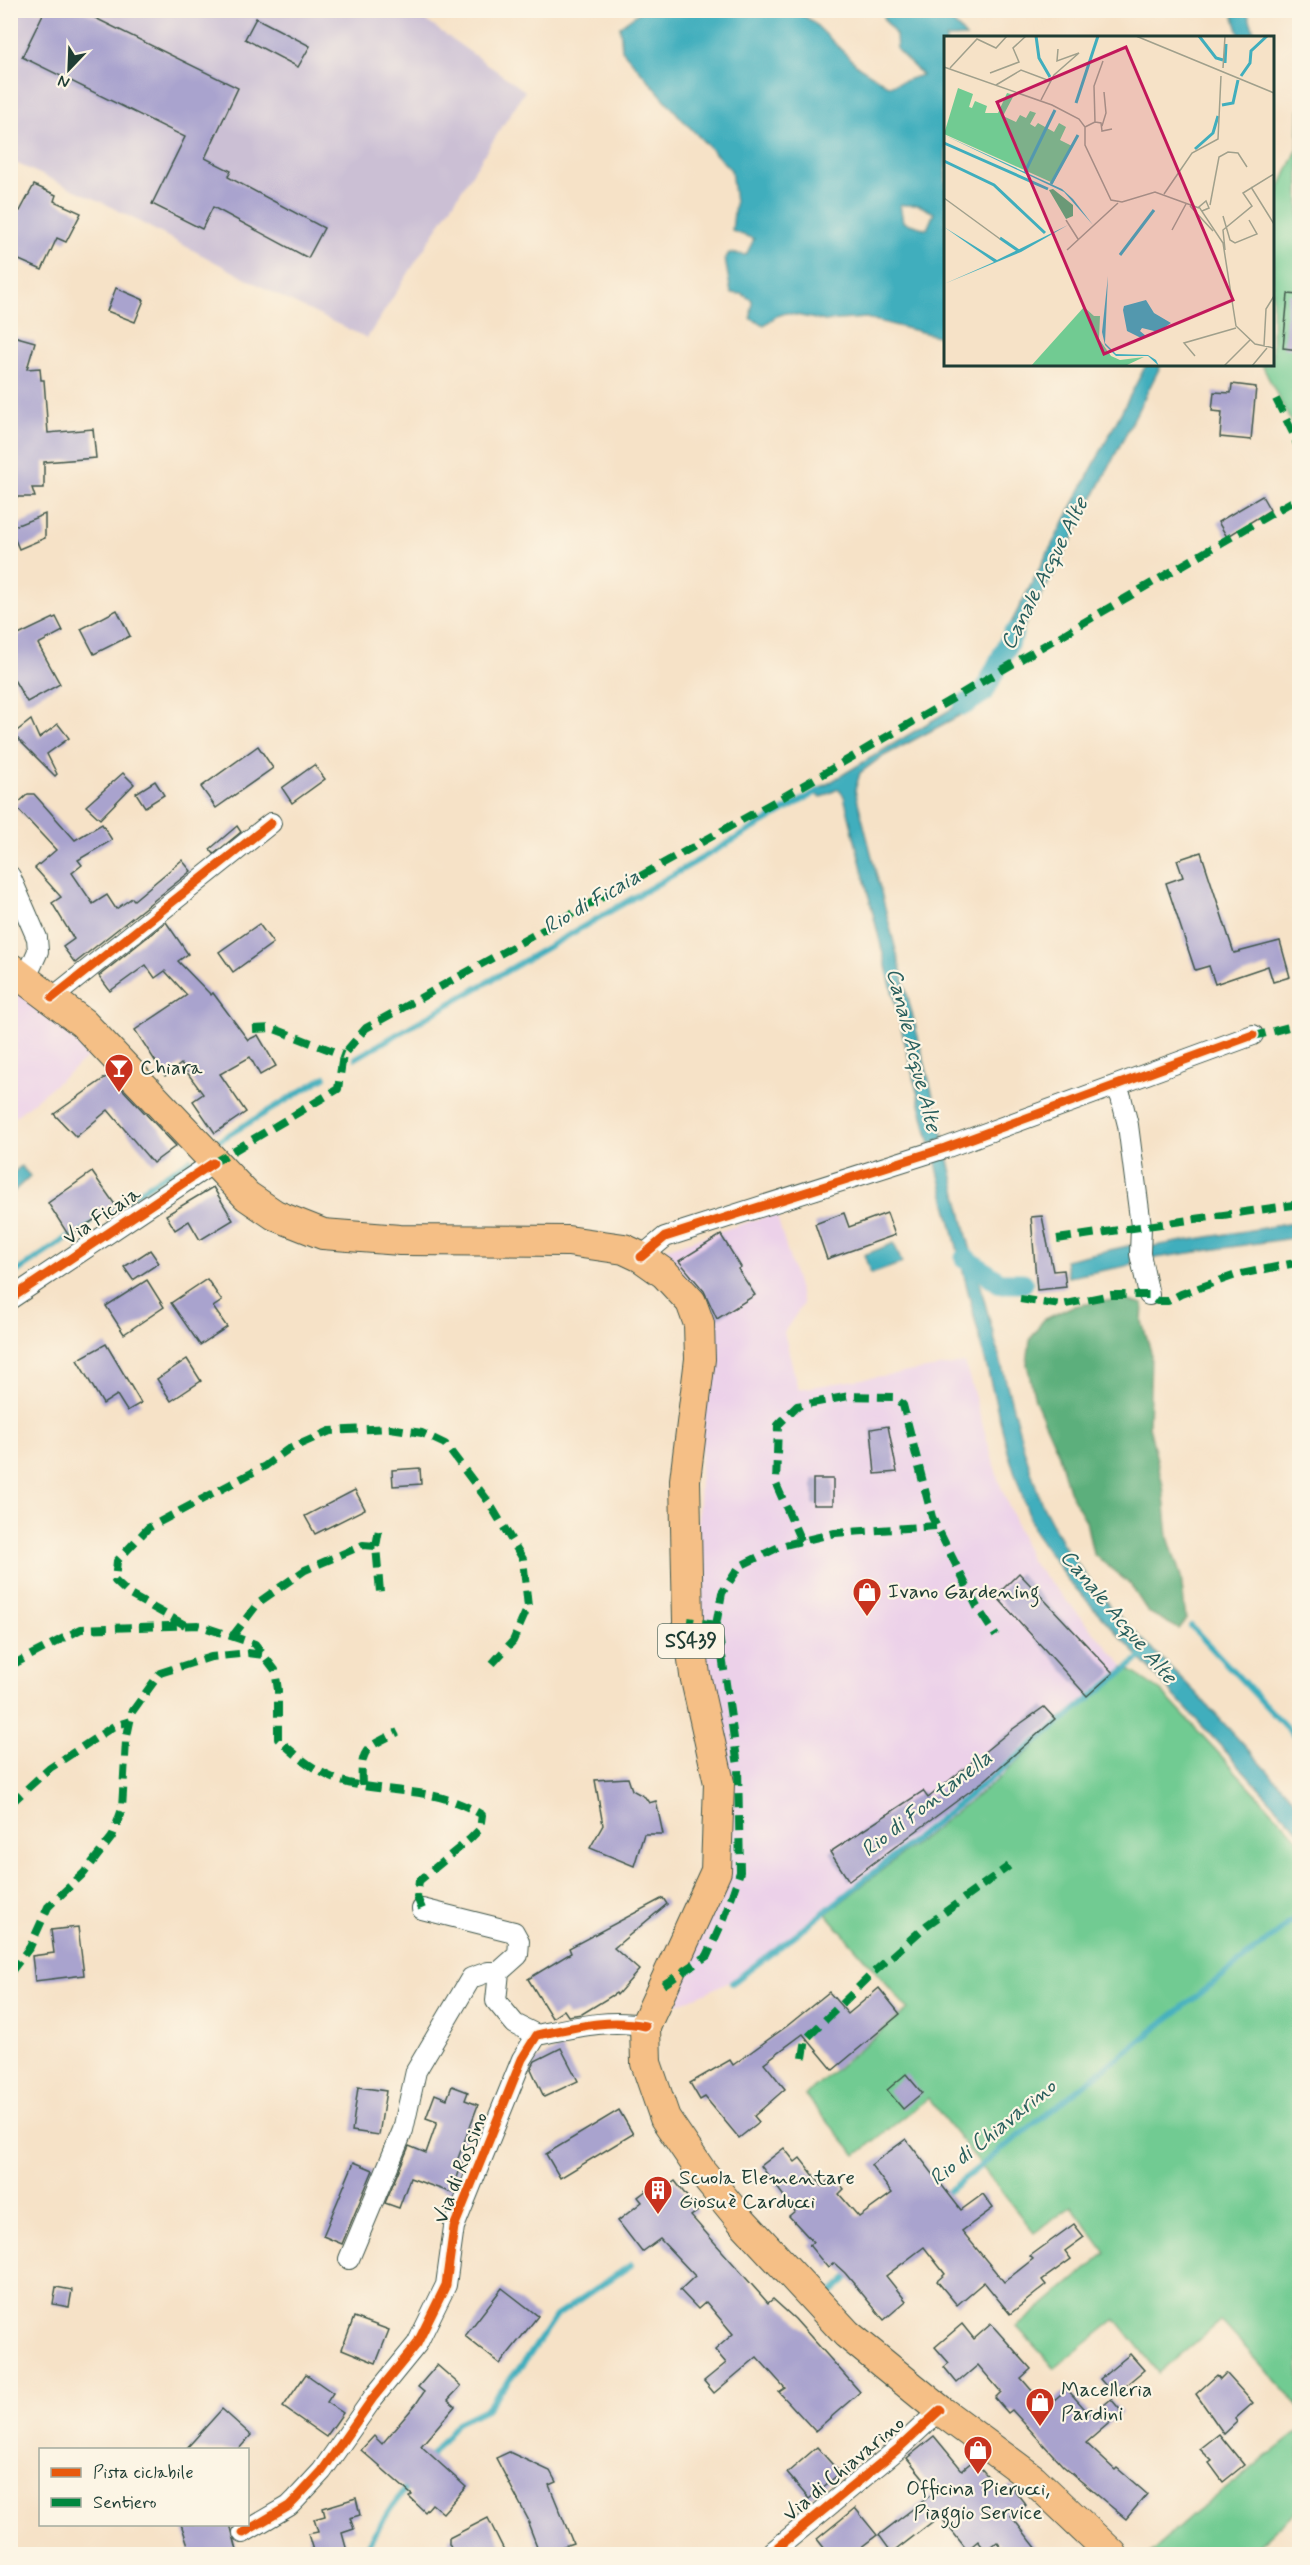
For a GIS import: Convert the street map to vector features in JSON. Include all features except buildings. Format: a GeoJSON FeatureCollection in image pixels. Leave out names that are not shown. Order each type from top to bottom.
{"type":"FeatureCollection","features":[{"type":"Feature","properties":{"kind":"main road","name":"SS439"},"geometry":{"type":"LineString","coordinates":[[16,974],[52,998],[83,1023],[213,1163],[247,1196],[298,1226],[323,1234],[400,1240],[568,1241],[606,1245],[624,1249],[641,1257],[665,1274],[690,1302],[699,1324],[700,1359],[685,1480],[688,1621],[695,1676],[718,1783],[716,1871],[645,2026],[646,2063],[664,2118],[701,2171],[741,2220],[847,2334],[940,2410],[1034,2479],[1112,2554]]}},
{"type":"Feature","properties":{"kind":"street"},"geometry":{"type":"LineString","coordinates":[[52,998],[69,982],[271,823]]}},
{"type":"Feature","properties":{"kind":"street"},"geometry":{"type":"LineString","coordinates":[[10,876],[37,938],[38,951],[16,974]]}},
{"type":"Feature","properties":{"kind":"street"},"geometry":{"type":"LineString","coordinates":[[641,1257],[665,1237],[872,1173],[1253,1035]]}},
{"type":"Feature","properties":{"kind":"street"},"geometry":{"type":"LineString","coordinates":[[1115,1086],[1121,1096],[1128,1125],[1141,1226],[1140,1254],[1149,1295]]}},
{"type":"Feature","properties":{"kind":"street","name":"Via Ficaia"},"geometry":{"type":"LineString","coordinates":[[10,1299],[213,1163]]}},
{"type":"Feature","properties":{"kind":"street"},"geometry":{"type":"LineString","coordinates":[[422,1909],[514,1932],[519,1941],[518,1954],[499,1972],[496,2001],[515,2024],[537,2035],[591,2024],[631,2023],[645,2026]]}},
{"type":"Feature","properties":{"kind":"street"},"geometry":{"type":"LineString","coordinates":[[350,2259],[403,2130],[416,2071],[471,1978],[488,1972],[499,1972]]}},
{"type":"Feature","properties":{"kind":"street","name":"Via di Rossino"},"geometry":{"type":"LineString","coordinates":[[243,2533],[289,2506],[322,2471],[373,2398],[417,2344],[446,2285],[454,2227],[522,2059],[537,2035]]}},
{"type":"Feature","properties":{"kind":"street","name":"Via di Chiavarino"},"geometry":{"type":"LineString","coordinates":[[773,2554],[899,2448],[940,2410]]}},
{"type":"Feature","properties":{"kind":"shaded area"},"geometry":{"type":"Polygon","coordinates":[[[17,11],[412,11],[525,91],[367,338],[285,299],[102,202],[11,161],[10,28],[17,11]]]}},
{"type":"Feature","properties":{"kind":"shaded area"},"geometry":{"type":"Polygon","coordinates":[[[13,987],[33,1000],[93,1053],[11,1120],[10,988],[13,987]]]}},
{"type":"Feature","properties":{"kind":"shaded area"},"geometry":{"type":"Polygon","coordinates":[[[776,1213],[803,1304],[784,1332],[798,1389],[965,1363],[999,1482],[1031,1561],[1125,1667],[998,1779],[826,1914],[776,1946],[738,1977],[690,2000],[663,2008],[729,1864],[694,1617],[707,1320],[675,1261],[665,1249],[776,1213]]]}},
{"type":"Feature","properties":{"kind":"green space"},"geometry":{"type":"Polygon","coordinates":[[[1299,109],[1299,438],[1263,366],[1274,366],[1274,200],[1298,148],[1299,109]]]}},
{"type":"Feature","properties":{"kind":"green space"},"geometry":{"type":"Polygon","coordinates":[[[1119,1299],[1143,1304],[1142,1322],[1151,1352],[1149,1426],[1163,1486],[1168,1537],[1181,1577],[1186,1620],[1179,1629],[1148,1612],[1130,1584],[1093,1554],[1086,1521],[1069,1491],[1058,1452],[1035,1400],[1027,1364],[1030,1340],[1043,1320],[1073,1306],[1119,1299]]]}},
{"type":"Feature","properties":{"kind":"green space"},"geometry":{"type":"Polygon","coordinates":[[[1125,1667],[1161,1691],[1299,1840],[1299,2406],[1221,2321],[1159,2373],[1116,2319],[1055,2368],[1017,2327],[1106,2253],[1072,2206],[1034,2233],[928,2098],[856,2155],[805,2095],[908,2009],[826,1914],[998,1779],[1125,1667]]]}},
{"type":"Feature","properties":{"kind":"green space"},"geometry":{"type":"Polygon","coordinates":[[[1299,2431],[1299,2508],[1248,2554],[1149,2554],[1194,2514],[1299,2431]]]}},
{"type":"Feature","properties":{"kind":"water"},"geometry":{"type":"Polygon","coordinates":[[[641,11],[796,11],[812,21],[859,67],[889,86],[922,75],[897,50],[896,35],[884,19],[885,11],[930,11],[957,26],[965,36],[944,36],[942,64],[944,64],[944,338],[866,318],[825,321],[786,313],[764,325],[751,319],[752,300],[742,294],[731,293],[725,259],[729,253],[746,255],[754,239],[732,231],[735,203],[731,170],[681,118],[622,50],[620,26],[641,11]],[[900,205],[903,222],[927,229],[934,213],[919,205],[900,205]]]}},
{"type":"Feature","properties":{"kind":"water"},"geometry":{"type":"Polygon","coordinates":[[[1232,11],[1247,11],[1256,36],[1240,36],[1232,11]]]}},
{"type":"Feature","properties":{"kind":"water"},"geometry":{"type":"Polygon","coordinates":[[[1145,366],[1160,366],[1062,559],[1008,656],[990,663],[1145,366]]]}},
{"type":"Feature","properties":{"kind":"water"},"geometry":{"type":"Polygon","coordinates":[[[996,682],[983,699],[966,712],[880,758],[860,773],[855,790],[944,1139],[930,1144],[844,796],[838,789],[820,798],[814,792],[996,682]]]}},
{"type":"Feature","properties":{"kind":"water"},"geometry":{"type":"Polygon","coordinates":[[[948,1156],[1024,1449],[1041,1502],[1065,1548],[1111,1608],[1195,1692],[1299,1805],[1299,1831],[1067,1579],[1034,1531],[1008,1452],[935,1159],[948,1156]]]}},
{"type":"Feature","properties":{"kind":"water"},"geometry":{"type":"Polygon","coordinates":[[[21,1166],[30,1176],[13,1192],[11,1175],[21,1166]]]}},
{"type":"Feature","properties":{"kind":"water"},"geometry":{"type":"Polygon","coordinates":[[[1299,1222],[1299,1237],[1149,1259],[1147,1247],[1299,1222]]]}},
{"type":"Feature","properties":{"kind":"water"},"geometry":{"type":"Polygon","coordinates":[[[894,1243],[902,1263],[871,1274],[864,1255],[894,1243]]]}},
{"type":"Feature","properties":{"kind":"water"},"geometry":{"type":"Polygon","coordinates":[[[1132,1245],[1132,1265],[1068,1277],[1065,1260],[1132,1245]]]}},
{"type":"Feature","properties":{"kind":"waterway","name":"Canale Acque Alte"},"geometry":{"type":"LineString","coordinates":[[964,705],[984,692],[1013,634]]}},
{"type":"Feature","properties":{"kind":"waterway","name":"Rio di Ficaia"},"geometry":{"type":"LineString","coordinates":[[356,1058],[820,790]]}},
{"type":"Feature","properties":{"kind":"waterway","name":"Rio di Ficaia"},"geometry":{"type":"LineString","coordinates":[[215,1143],[325,1077]]}},
{"type":"Feature","properties":{"kind":"waterway","name":"Rio di Ficaia"},"geometry":{"type":"LineString","coordinates":[[108,1211],[190,1160]]}},
{"type":"Feature","properties":{"kind":"waterway","name":"Rio di Ficaia"},"geometry":{"type":"LineString","coordinates":[[10,1276],[90,1223]]}},
{"type":"Feature","properties":{"kind":"waterway"},"geometry":{"type":"LineString","coordinates":[[965,1258],[1000,1283],[1023,1283]]}},
{"type":"Feature","properties":{"kind":"waterway"},"geometry":{"type":"LineString","coordinates":[[1191,1626],[1300,1742]]}},
{"type":"Feature","properties":{"kind":"waterway","name":"Rio di Fontanella"},"geometry":{"type":"LineString","coordinates":[[732,1983],[807,1926],[1145,1654]]}},
{"type":"Feature","properties":{"kind":"waterway","name":"Rio di Chiavarino"},"geometry":{"type":"LineString","coordinates":[[941,2197],[1300,1915]]}},
{"type":"Feature","properties":{"kind":"waterway","name":"Rio di Fontanella"},"geometry":{"type":"LineString","coordinates":[[427,2461],[457,2423],[486,2409],[529,2356],[556,2316],[631,2265]]}},
{"type":"Feature","properties":{"kind":"waterway","name":"Rio di Chiavarino"},"geometry":{"type":"LineString","coordinates":[[824,2296],[825,2298],[854,2272]]}},
{"type":"Feature","properties":{"kind":"waterway","name":"Rio di Fontanella"},"geometry":{"type":"LineString","coordinates":[[362,2554],[410,2483]]}},
{"type":"Feature","properties":{"kind":"marked path"},"geometry":{"type":"LineString","coordinates":[[494,10],[500,15]]}},
{"type":"Feature","properties":{"kind":"marked path"},"geometry":{"type":"LineString","coordinates":[[1276,399],[1293,433],[1300,454]]}},
{"type":"Feature","properties":{"kind":"marked path"},"geometry":{"type":"LineString","coordinates":[[213,1163],[338,1089],[343,1055],[366,1028],[785,796],[1300,497]]}},
{"type":"Feature","properties":{"kind":"marked path"},"geometry":{"type":"LineString","coordinates":[[1251,1037],[1300,1024]]}},
{"type":"Feature","properties":{"kind":"marked path"},"geometry":{"type":"LineString","coordinates":[[253,1029],[272,1028],[343,1055]]}},
{"type":"Feature","properties":{"kind":"marked path"},"geometry":{"type":"LineString","coordinates":[[1057,1239],[1300,1204]]}},
{"type":"Feature","properties":{"kind":"marked path"},"geometry":{"type":"LineString","coordinates":[[1020,1299],[1061,1305],[1111,1295],[1149,1295],[1157,1301],[1168,1301],[1181,1294],[1236,1275],[1300,1262]]}},
{"type":"Feature","properties":{"kind":"marked path"},"geometry":{"type":"LineString","coordinates":[[801,1541],[776,1484],[778,1425],[797,1406],[849,1396],[894,1397],[903,1405],[932,1517],[977,1607],[996,1636]]}},
{"type":"Feature","properties":{"kind":"marked path"},"geometry":{"type":"LineString","coordinates":[[185,1625],[130,1595],[115,1581],[117,1561],[148,1528],[265,1466],[287,1450],[330,1431],[390,1428],[422,1433],[445,1444],[488,1501],[523,1559],[528,1607],[513,1641],[492,1664]]}},
{"type":"Feature","properties":{"kind":"marked path"},"geometry":{"type":"LineString","coordinates":[[376,1546],[380,1524]]}},
{"type":"Feature","properties":{"kind":"marked path"},"geometry":{"type":"LineString","coordinates":[[716,1625],[722,1593],[740,1566],[781,1546],[835,1533],[936,1526]]}},
{"type":"Feature","properties":{"kind":"marked path"},"geometry":{"type":"LineString","coordinates":[[232,1637],[259,1602],[305,1570],[363,1545],[376,1546],[380,1592]]}},
{"type":"Feature","properties":{"kind":"marked path"},"geometry":{"type":"LineString","coordinates":[[663,1985],[707,1956],[725,1916],[740,1872],[738,1766],[720,1642],[716,1625],[688,1621]]}},
{"type":"Feature","properties":{"kind":"marked path"},"geometry":{"type":"LineString","coordinates":[[10,1666],[81,1629],[198,1625],[255,1644],[275,1670],[278,1690],[278,1739],[302,1759],[338,1780],[432,1795],[465,1806],[482,1815],[480,1829],[419,1881],[417,1897],[422,1909]]}},
{"type":"Feature","properties":{"kind":"marked path"},"geometry":{"type":"LineString","coordinates":[[10,1973],[30,1947],[48,1907],[84,1873],[112,1837],[122,1809],[126,1741],[132,1712],[160,1673],[211,1657],[248,1653],[263,1655]]}},
{"type":"Feature","properties":{"kind":"marked path"},"geometry":{"type":"LineString","coordinates":[[10,1804],[50,1768],[114,1726],[130,1721]]}},
{"type":"Feature","properties":{"kind":"marked path"},"geometry":{"type":"LineString","coordinates":[[362,1785],[362,1763],[367,1750],[398,1732]]}},
{"type":"Feature","properties":{"kind":"marked path"},"geometry":{"type":"LineString","coordinates":[[803,2058],[806,2039],[874,1972],[927,1925],[1009,1866]]}},
{"type":"Feature","properties":{"kind":"cycle path"},"geometry":{"type":"LineString","coordinates":[[52,998],[271,823]]}},
{"type":"Feature","properties":{"kind":"cycle path"},"geometry":{"type":"LineString","coordinates":[[641,1257],[665,1237],[945,1148],[1253,1035]]}},
{"type":"Feature","properties":{"kind":"cycle path"},"geometry":{"type":"LineString","coordinates":[[10,1299],[213,1163]]}},
{"type":"Feature","properties":{"kind":"cycle path"},"geometry":{"type":"LineString","coordinates":[[243,2533],[289,2506],[322,2471],[373,2398],[417,2344],[446,2285],[454,2227],[522,2059],[537,2035],[604,2023],[645,2026]]}},
{"type":"Feature","properties":{"kind":"cycle path"},"geometry":{"type":"LineString","coordinates":[[770,2554],[899,2448],[940,2410]]}},
{"type":"Feature","properties":{"kind":"place","name":"Chiara"},"geometry":{"type":"Point","coordinates":[119,1094]}},
{"type":"Feature","properties":{"kind":"place","name":"Ivano Gardening"},"geometry":{"type":"Point","coordinates":[867,1618]}},
{"type":"Feature","properties":{"kind":"place","name":"Scuola Elementare Giosuè Carducci"},"geometry":{"type":"Point","coordinates":[658,2216]}},
{"type":"Feature","properties":{"kind":"place","name":"Macelleria Pardini"},"geometry":{"type":"Point","coordinates":[1040,2428]}},
{"type":"Feature","properties":{"kind":"place","name":"Officina Pierucci, Piaggio Service"},"geometry":{"type":"Point","coordinates":[978,2476]}}]}
